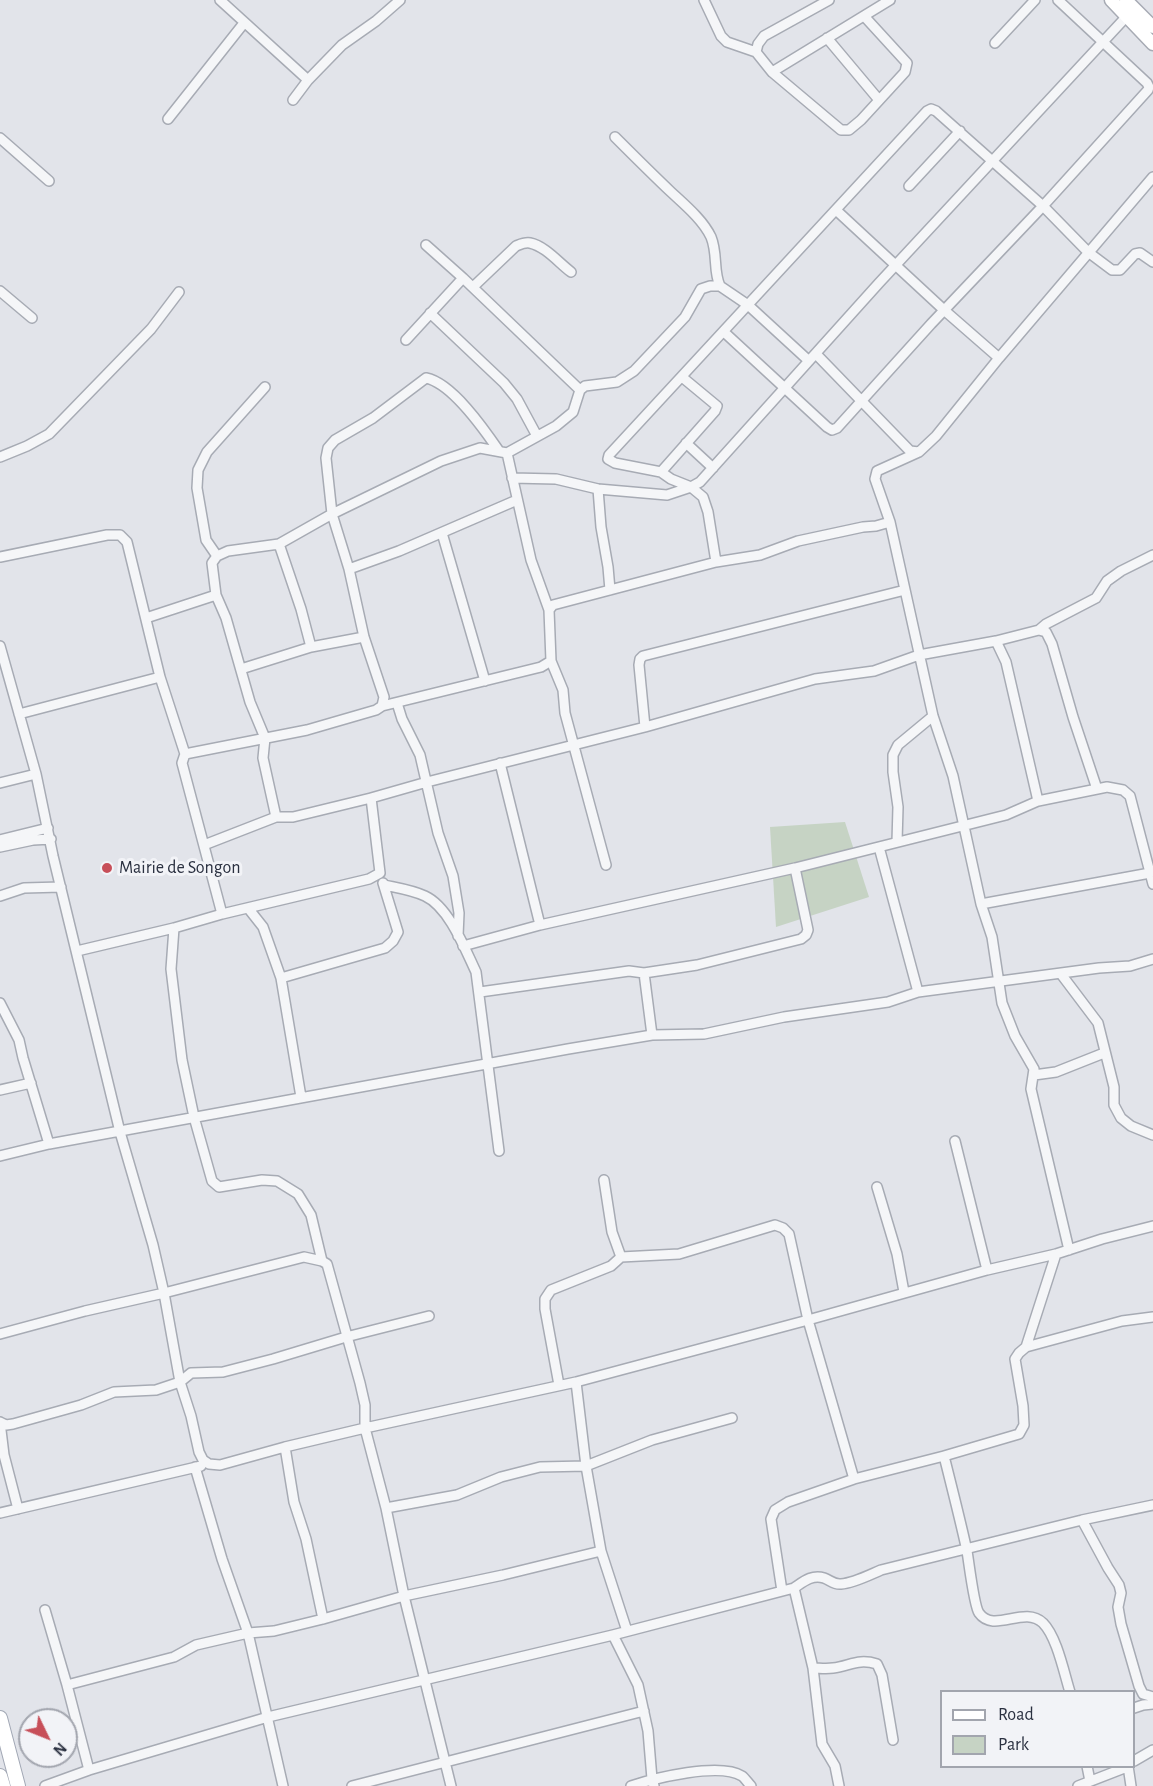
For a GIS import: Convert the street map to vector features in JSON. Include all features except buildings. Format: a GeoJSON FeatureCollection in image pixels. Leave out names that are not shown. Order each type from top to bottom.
{"type":"FeatureCollection","features":[{"type":"Feature","properties":{"kind":"main road"},"geometry":{"type":"LineString","coordinates":[[0,1718],[18,1786]]}},
{"type":"Feature","properties":{"kind":"main road"},"geometry":{"type":"LineString","coordinates":[[0,1776],[3,1786]]}},
{"type":"Feature","properties":{"kind":"street"},"geometry":{"type":"LineString","coordinates":[[293,100],[308,80],[342,45],[376,21],[400,0]]}},
{"type":"Feature","properties":{"kind":"street"},"geometry":{"type":"LineString","coordinates":[[704,0],[721,36],[727,42],[756,52],[772,72],[841,130],[849,130],[861,120],[905,72],[908,63],[864,16]]}},
{"type":"Feature","properties":{"kind":"street"},"geometry":{"type":"LineString","coordinates":[[756,52],[764,36],[829,0]]}},
{"type":"Feature","properties":{"kind":"street"},"geometry":{"type":"LineString","coordinates":[[772,72],[890,0]]}},
{"type":"Feature","properties":{"kind":"street"},"geometry":{"type":"LineString","coordinates":[[995,43],[1035,0]]}},
{"type":"Feature","properties":{"kind":"street"},"geometry":{"type":"LineString","coordinates":[[724,332],[827,427],[832,430],[837,428],[1148,90],[1147,83],[1058,0]]}},
{"type":"Feature","properties":{"kind":"street"},"geometry":{"type":"LineString","coordinates":[[1111,0],[1153,44]]}},
{"type":"Feature","properties":{"kind":"street"},"geometry":{"type":"LineString","coordinates":[[1126,0],[1153,27]]}},
{"type":"Feature","properties":{"kind":"street"},"geometry":{"type":"LineString","coordinates":[[224,1],[244,23],[308,80]]}},
{"type":"Feature","properties":{"kind":"street"},"geometry":{"type":"LineString","coordinates":[[512,478],[556,479],[598,489],[667,495],[700,482],[991,161],[1127,16]]}},
{"type":"Feature","properties":{"kind":"street"},"geometry":{"type":"LineString","coordinates":[[168,119],[244,23]]}},
{"type":"Feature","properties":{"kind":"street"},"geometry":{"type":"LineString","coordinates":[[827,38],[879,100]]}},
{"type":"Feature","properties":{"kind":"street"},"geometry":{"type":"LineString","coordinates":[[716,562],[708,512],[703,497],[691,487],[661,472],[615,463],[608,459],[609,454],[927,111],[931,109],[936,111],[960,131],[1043,206],[1088,252],[1112,270],[1120,270],[1135,254],[1140,253],[1153,262]]}},
{"type":"Feature","properties":{"kind":"street"},"geometry":{"type":"LineString","coordinates":[[909,186],[960,131]]}},
{"type":"Feature","properties":{"kind":"street"},"geometry":{"type":"LineString","coordinates":[[615,137],[693,214],[709,234],[717,262],[715,276],[720,286]]}},
{"type":"Feature","properties":{"kind":"street"},"geometry":{"type":"LineString","coordinates":[[0,138],[49,181]]}},
{"type":"Feature","properties":{"kind":"street"},"geometry":{"type":"LineString","coordinates":[[1070,1250],[1031,1089],[1034,1068],[1015,1036],[1002,1003],[992,938],[981,904],[953,776],[933,716],[890,522],[875,479],[877,471],[919,452],[936,436],[999,358],[1153,177]]}},
{"type":"Feature","properties":{"kind":"street"},"geometry":{"type":"LineString","coordinates":[[836,210],[999,358]]}},
{"type":"Feature","properties":{"kind":"street"},"geometry":{"type":"LineString","coordinates":[[473,288],[516,246],[523,243],[531,243],[546,251],[571,272]]}},
{"type":"Feature","properties":{"kind":"street"},"geometry":{"type":"LineString","coordinates":[[426,244],[580,390]]}},
{"type":"Feature","properties":{"kind":"street"},"geometry":{"type":"LineString","coordinates":[[406,340],[463,278]]}},
{"type":"Feature","properties":{"kind":"street"},"geometry":{"type":"LineString","coordinates":[[276,817],[263,758],[265,738],[250,702],[226,618],[216,595],[212,563],[217,556],[228,550],[279,544],[332,514],[441,461],[480,448],[503,452],[556,426],[573,412],[580,390],[585,386],[617,382],[634,371],[685,317],[701,289],[710,285],[720,286],[748,305],[862,401],[910,451],[919,452]]}},
{"type":"Feature","properties":{"kind":"street"},"geometry":{"type":"LineString","coordinates":[[0,291],[32,318]]}},
{"type":"Feature","properties":{"kind":"street"},"geometry":{"type":"LineString","coordinates":[[0,457],[49,434],[151,329],[179,292]]}},
{"type":"Feature","properties":{"kind":"street"},"geometry":{"type":"LineString","coordinates":[[430,313],[504,382],[517,399],[537,436]]}},
{"type":"Feature","properties":{"kind":"street"},"geometry":{"type":"LineString","coordinates":[[661,472],[717,406],[682,377]]}},
{"type":"Feature","properties":{"kind":"street"},"geometry":{"type":"LineString","coordinates":[[382,706],[384,697],[364,637],[349,570],[332,514],[326,458],[328,448],[335,440],[373,418],[426,378],[434,380],[452,393],[503,452],[512,478],[531,560],[549,610],[551,661],[563,690],[565,713],[606,865]]}},
{"type":"Feature","properties":{"kind":"street"},"geometry":{"type":"LineString","coordinates":[[217,556],[206,540],[197,488],[198,470],[207,452],[265,387]]}},
{"type":"Feature","properties":{"kind":"street"},"geometry":{"type":"LineString","coordinates":[[686,443],[713,468]]}},
{"type":"Feature","properties":{"kind":"street"},"geometry":{"type":"LineString","coordinates":[[598,489],[610,590]]}},
{"type":"Feature","properties":{"kind":"street"},"geometry":{"type":"LineString","coordinates":[[349,570],[517,500]]}},
{"type":"Feature","properties":{"kind":"street"},"geometry":{"type":"LineString","coordinates":[[549,610],[553,605],[716,562],[760,555],[798,542],[890,522]]}},
{"type":"Feature","properties":{"kind":"street"},"geometry":{"type":"LineString","coordinates":[[442,533],[485,681]]}},
{"type":"Feature","properties":{"kind":"street"},"geometry":{"type":"LineString","coordinates":[[0,557],[107,535],[120,535],[127,542],[160,677],[185,754],[182,763],[222,914]]}},
{"type":"Feature","properties":{"kind":"street"},"geometry":{"type":"LineString","coordinates":[[279,544],[311,646]]}},
{"type":"Feature","properties":{"kind":"street"},"geometry":{"type":"LineString","coordinates":[[204,845],[276,817],[293,816],[371,798],[645,727],[814,679],[874,671],[919,655],[996,641],[1039,630],[1095,598],[1107,581],[1121,571],[1153,555]]}},
{"type":"Feature","properties":{"kind":"street"},"geometry":{"type":"LineString","coordinates":[[645,727],[639,665],[643,656],[905,590]]}},
{"type":"Feature","properties":{"kind":"street"},"geometry":{"type":"LineString","coordinates":[[146,618],[216,595]]}},
{"type":"Feature","properties":{"kind":"street"},"geometry":{"type":"LineString","coordinates":[[1039,630],[1046,632],[1052,644],[1096,789]]}},
{"type":"Feature","properties":{"kind":"street"},"geometry":{"type":"LineString","coordinates":[[241,669],[311,646],[364,637]]}},
{"type":"Feature","properties":{"kind":"street"},"geometry":{"type":"LineString","coordinates":[[996,641],[1006,662],[1038,801]]}},
{"type":"Feature","properties":{"kind":"street"},"geometry":{"type":"LineString","coordinates":[[0,646],[5,681],[19,714],[36,774],[120,1132],[153,1245],[180,1382],[199,1452],[203,1460],[209,1464]]}},
{"type":"Feature","properties":{"kind":"street"},"geometry":{"type":"LineString","coordinates":[[185,754],[307,730],[376,710],[382,706],[541,667],[551,661]]}},
{"type":"Feature","properties":{"kind":"street"},"geometry":{"type":"LineString","coordinates":[[19,714],[160,677]]}},
{"type":"Feature","properties":{"kind":"street"},"geometry":{"type":"LineString","coordinates":[[397,703],[402,719],[420,755],[438,833],[453,876],[459,913],[458,936]]}},
{"type":"Feature","properties":{"kind":"street"},"geometry":{"type":"LineString","coordinates":[[897,842],[898,807],[893,755],[898,745],[933,716]]}},
{"type":"Feature","properties":{"kind":"street"},"geometry":{"type":"LineString","coordinates":[[500,763],[540,925]]}},
{"type":"Feature","properties":{"kind":"street"},"geometry":{"type":"LineString","coordinates":[[0,783],[36,774]]}},
{"type":"Feature","properties":{"kind":"street"},"geometry":{"type":"LineString","coordinates":[[464,946],[540,925],[795,868],[1006,815],[1038,801],[1107,787],[1123,790],[1130,796],[1153,884]]}},
{"type":"Feature","properties":{"kind":"street"},"geometry":{"type":"LineString","coordinates":[[281,978],[385,948],[398,932],[380,873],[371,798]]}},
{"type":"Feature","properties":{"kind":"street"},"geometry":{"type":"LineString","coordinates":[[0,840],[48,828]]}},
{"type":"Feature","properties":{"kind":"street"},"geometry":{"type":"LineString","coordinates":[[0,847],[51,838]]}},
{"type":"Feature","properties":{"kind":"street"},"geometry":{"type":"LineString","coordinates":[[879,847],[918,992]]}},
{"type":"Feature","properties":{"kind":"street"},"geometry":{"type":"LineString","coordinates":[[480,992],[629,971],[644,973],[697,965],[801,939],[808,930],[795,868]]}},
{"type":"Feature","properties":{"kind":"street"},"geometry":{"type":"LineString","coordinates":[[77,951],[369,879],[380,873]]}},
{"type":"Feature","properties":{"kind":"street"},"geometry":{"type":"LineString","coordinates":[[981,904],[1150,873]]}},
{"type":"Feature","properties":{"kind":"street"},"geometry":{"type":"LineString","coordinates":[[384,885],[411,890],[427,896],[441,908],[464,946],[476,972],[499,1152]]}},
{"type":"Feature","properties":{"kind":"street"},"geometry":{"type":"LineString","coordinates":[[0,896],[24,888],[61,887]]}},
{"type":"Feature","properties":{"kind":"street"},"geometry":{"type":"LineString","coordinates":[[248,908],[263,927],[281,978],[301,1097]]}},
{"type":"Feature","properties":{"kind":"street"},"geometry":{"type":"LineString","coordinates":[[174,928],[171,969],[182,1060],[194,1117],[212,1181],[219,1187],[262,1180],[277,1181],[298,1194],[311,1215],[322,1261]]}},
{"type":"Feature","properties":{"kind":"street"},"geometry":{"type":"LineString","coordinates":[[0,1156],[49,1144],[301,1097],[652,1035],[704,1034],[784,1017],[888,1002],[918,992],[1130,966],[1153,959]]}},
{"type":"Feature","properties":{"kind":"street"},"geometry":{"type":"LineString","coordinates":[[644,973],[652,1035]]}},
{"type":"Feature","properties":{"kind":"street"},"geometry":{"type":"LineString","coordinates":[[1061,974],[1098,1023],[1114,1087],[1114,1105],[1121,1118],[1131,1126],[1153,1135]]}},
{"type":"Feature","properties":{"kind":"street"},"geometry":{"type":"LineString","coordinates":[[0,1003],[19,1040],[49,1144]]}},
{"type":"Feature","properties":{"kind":"street"},"geometry":{"type":"LineString","coordinates":[[1034,1075],[1056,1071],[1104,1053]]}},
{"type":"Feature","properties":{"kind":"street"},"geometry":{"type":"LineString","coordinates":[[0,1090],[31,1083]]}},
{"type":"Feature","properties":{"kind":"street"},"geometry":{"type":"LineString","coordinates":[[955,1141],[987,1270]]}},
{"type":"Feature","properties":{"kind":"street"},"geometry":{"type":"LineString","coordinates":[[604,1180],[612,1232],[621,1257]]}},
{"type":"Feature","properties":{"kind":"street"},"geometry":{"type":"LineString","coordinates":[[877,1187],[897,1254],[904,1292]]}},
{"type":"Feature","properties":{"kind":"street"},"geometry":{"type":"LineString","coordinates":[[559,1385],[544,1299],[550,1290],[611,1266],[621,1257],[679,1254],[775,1225],[783,1228],[789,1234],[808,1320],[854,1479]]}},
{"type":"Feature","properties":{"kind":"street"},"geometry":{"type":"LineString","coordinates":[[0,1513],[195,1467],[209,1464],[220,1465],[365,1428],[576,1382],[1153,1226]]}},
{"type":"Feature","properties":{"kind":"street"},"geometry":{"type":"LineString","coordinates":[[1026,1347],[1056,1254]]}},
{"type":"Feature","properties":{"kind":"street"},"geometry":{"type":"LineString","coordinates":[[0,1334],[304,1257],[327,1264],[365,1405],[365,1428],[451,1786]]}},
{"type":"Feature","properties":{"kind":"street"},"geometry":{"type":"LineString","coordinates":[[0,1422],[6,1425],[13,1424],[81,1405],[114,1392],[156,1390],[180,1382],[191,1373],[223,1371],[429,1316]]}},
{"type":"Feature","properties":{"kind":"street"},"geometry":{"type":"LineString","coordinates":[[782,1591],[771,1519],[775,1510],[788,1502],[854,1479],[1019,1434],[1024,1425],[1015,1359],[1019,1353],[1026,1347],[1122,1321],[1153,1317]]}},
{"type":"Feature","properties":{"kind":"street"},"geometry":{"type":"LineString","coordinates":[[576,1382],[586,1466],[601,1551],[627,1631]]}},
{"type":"Feature","properties":{"kind":"street"},"geometry":{"type":"LineString","coordinates":[[386,1508],[458,1495],[501,1477],[540,1467],[586,1466],[652,1440],[732,1418]]}},
{"type":"Feature","properties":{"kind":"street"},"geometry":{"type":"LineString","coordinates":[[0,1422],[4,1455],[18,1509]]}},
{"type":"Feature","properties":{"kind":"street"},"geometry":{"type":"LineString","coordinates":[[285,1447],[294,1502],[306,1539],[323,1619]]}},
{"type":"Feature","properties":{"kind":"street"},"geometry":{"type":"LineString","coordinates":[[944,1456],[978,1612],[986,1621],[992,1622],[1017,1617],[1035,1618],[1042,1622],[1053,1638],[1069,1690]]}},
{"type":"Feature","properties":{"kind":"street"},"geometry":{"type":"LineString","coordinates":[[195,1467],[222,1559],[248,1633],[283,1786]]}},
{"type":"Feature","properties":{"kind":"street"},"geometry":{"type":"LineString","coordinates":[[45,1786],[89,1770],[268,1717],[613,1635],[794,1588],[807,1579],[824,1578],[840,1585],[881,1570],[1082,1520],[1153,1505]]}},
{"type":"Feature","properties":{"kind":"street"},"geometry":{"type":"LineString","coordinates":[[1082,1520],[1107,1568],[1119,1585],[1121,1624],[1139,1686],[1143,1694],[1153,1697]]}},
{"type":"Feature","properties":{"kind":"street"},"geometry":{"type":"LineString","coordinates":[[67,1685],[174,1657],[196,1645],[248,1633],[274,1631],[404,1596],[601,1551]]}},
{"type":"Feature","properties":{"kind":"street"},"geometry":{"type":"LineString","coordinates":[[794,1588],[813,1668],[822,1744],[835,1766],[839,1786]]}},
{"type":"Feature","properties":{"kind":"street"},"geometry":{"type":"LineString","coordinates":[[45,1610],[89,1770]]}},
{"type":"Feature","properties":{"kind":"street"},"geometry":{"type":"LineString","coordinates":[[613,1635],[638,1685],[648,1731],[653,1783]]}},
{"type":"Feature","properties":{"kind":"street"},"geometry":{"type":"LineString","coordinates":[[813,1668],[833,1668],[852,1662],[868,1661],[877,1664],[882,1675],[893,1740]]}},
{"type":"Feature","properties":{"kind":"street"},"geometry":{"type":"LineString","coordinates":[[1135,1708],[1153,1704]]}},
{"type":"Feature","properties":{"kind":"street"},"geometry":{"type":"LineString","coordinates":[[352,1786],[644,1711]]}},
{"type":"Feature","properties":{"kind":"street"},"geometry":{"type":"LineString","coordinates":[[1135,1761],[1153,1750]]}},
{"type":"Feature","properties":{"kind":"street"},"geometry":{"type":"LineString","coordinates":[[1087,1768],[1090,1780]]}},
{"type":"Feature","properties":{"kind":"street"},"geometry":{"type":"LineString","coordinates":[[1078,1786],[1121,1768]]}},
{"type":"Feature","properties":{"kind":"street"},"geometry":{"type":"LineString","coordinates":[[1129,1768],[1131,1786]]}},
{"type":"Feature","properties":{"kind":"street"},"geometry":{"type":"LineString","coordinates":[[631,1786],[707,1770],[729,1771],[743,1776],[751,1786]]}},
{"type":"Feature","properties":{"kind":"green space"},"geometry":{"type":"Polygon","coordinates":[[[845,822],[869,897],[776,927],[770,827],[845,822]]]}},
{"type":"Feature","properties":{"kind":"place","name":"Mairie de Songon"},"geometry":{"type":"Point","coordinates":[107,868]}}]}
